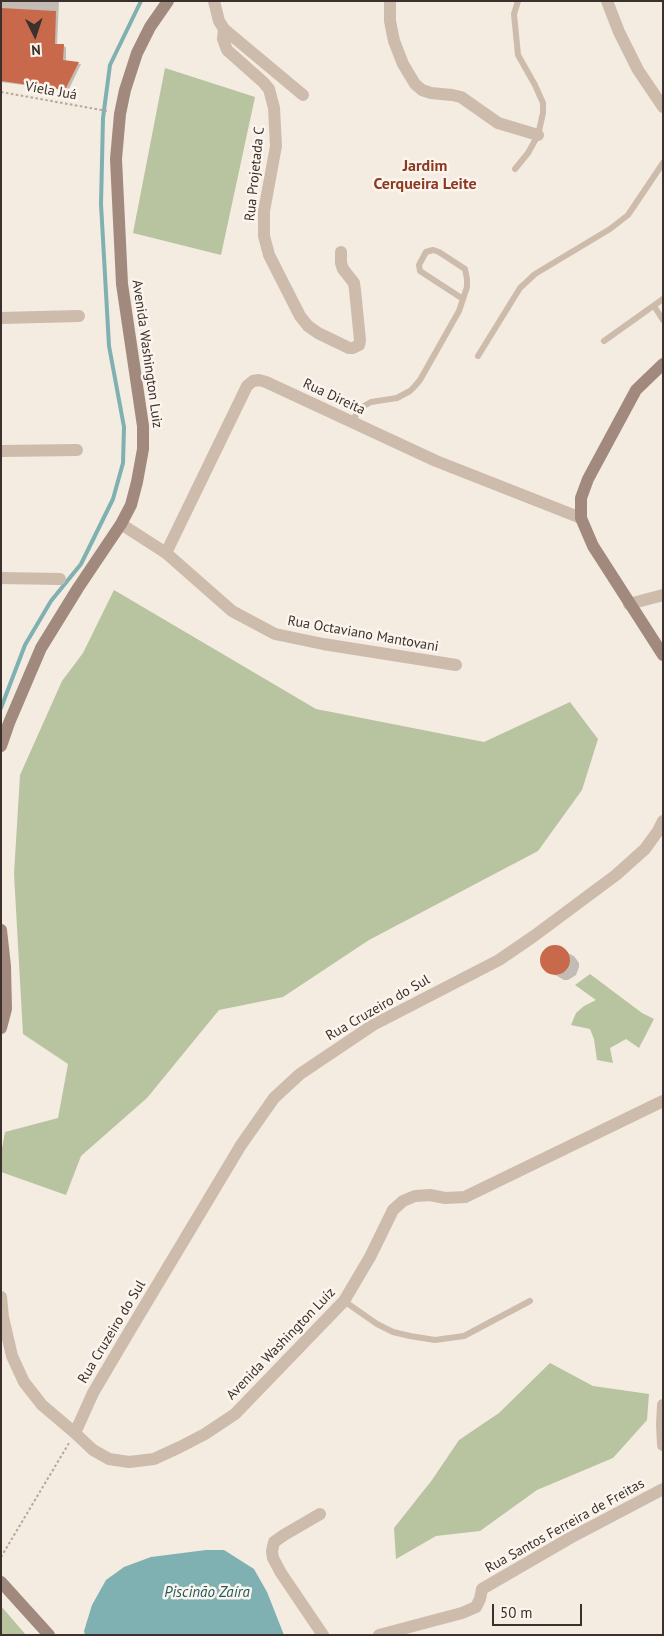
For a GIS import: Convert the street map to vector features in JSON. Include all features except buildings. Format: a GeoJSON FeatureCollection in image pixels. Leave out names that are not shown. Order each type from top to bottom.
{"type":"FeatureCollection","features":[{"type":"Feature","properties":{"kind":"street","name":"Avenida Washington Luiz"},"geometry":{"type":"LineString","coordinates":[[1,746],[41,648],[121,524],[131,505],[143,449],[143,426],[122,284],[116,180],[119,127],[125,90],[137,53],[150,27],[168,1]]}},
{"type":"Feature","properties":{"kind":"street"},"geometry":{"type":"LineString","coordinates":[[214,1],[219,21],[224,29],[303,96]]}},
{"type":"Feature","properties":{"kind":"street"},"geometry":{"type":"LineString","coordinates":[[390,1],[390,21],[394,41],[403,64],[415,84],[422,90],[431,93],[461,97],[498,124],[538,135]]}},
{"type":"Feature","properties":{"kind":"street"},"geometry":{"type":"LineString","coordinates":[[606,1],[638,70],[663,107]]}},
{"type":"Feature","properties":{"kind":"street","name":"Rua Projetada C"},"geometry":{"type":"LineString","coordinates":[[224,29],[224,45],[227,50],[269,89],[274,108],[276,146],[264,211],[264,236],[269,255],[300,316],[308,326],[318,333],[349,348],[353,348],[359,345],[360,340],[355,290],[351,278],[343,269],[341,252]]}},
{"type":"Feature","properties":{"kind":"street"},"geometry":{"type":"LineString","coordinates":[[1,318],[78,316]]}},
{"type":"Feature","properties":{"kind":"street"},"geometry":{"type":"LineString","coordinates":[[663,364],[636,390],[588,479],[581,498],[580,518],[593,546],[663,655]]}},
{"type":"Feature","properties":{"kind":"street","name":"Rua Direita"},"geometry":{"type":"LineString","coordinates":[[166,553],[247,386],[253,381],[259,380],[436,461],[580,518]]}},
{"type":"Feature","properties":{"kind":"street"},"geometry":{"type":"LineString","coordinates":[[1,451],[77,450]]}},
{"type":"Feature","properties":{"kind":"street","name":"Rua Octaviano Mantovani"},"geometry":{"type":"LineString","coordinates":[[121,524],[166,553],[232,611],[275,634],[323,644],[456,665]]}},
{"type":"Feature","properties":{"kind":"street"},"geometry":{"type":"LineString","coordinates":[[1,578],[60,579]]}},
{"type":"Feature","properties":{"kind":"street"},"geometry":{"type":"LineString","coordinates":[[629,604],[663,595]]}},
{"type":"Feature","properties":{"kind":"street","name":"Rua Cruzeiro do Sul"},"geometry":{"type":"LineString","coordinates":[[75,1433],[93,1393],[149,1298],[241,1145],[274,1098],[300,1074],[373,1025],[499,960],[534,936],[616,875],[645,849],[663,821]]}},
{"type":"Feature","properties":{"kind":"street"},"geometry":{"type":"LineString","coordinates":[[1,930],[5,966],[6,1009],[1,1028]]}},
{"type":"Feature","properties":{"kind":"street","name":"Avenida Washington Luíz"},"geometry":{"type":"LineString","coordinates":[[75,1433],[93,1450],[109,1459],[129,1462],[154,1459],[205,1434],[235,1414],[344,1301],[370,1257],[393,1210],[403,1201],[415,1196],[430,1195],[445,1198],[465,1197],[663,1101]]}},
{"type":"Feature","properties":{"kind":"street"},"geometry":{"type":"LineString","coordinates":[[1,1297],[3,1317],[12,1356],[24,1382],[42,1405],[75,1433]]}},
{"type":"Feature","properties":{"kind":"street"},"geometry":{"type":"LineString","coordinates":[[663,1405],[663,1445]]}},
{"type":"Feature","properties":{"kind":"street","name":"Rua Santos Ferreira de Freitas"},"geometry":{"type":"LineString","coordinates":[[379,1635],[462,1613],[476,1607],[482,1589],[570,1538],[663,1489]]}},
{"type":"Feature","properties":{"kind":"street"},"geometry":{"type":"LineString","coordinates":[[320,1514],[274,1542],[272,1551],[273,1558],[281,1573],[323,1635]]}},
{"type":"Feature","properties":{"kind":"street"},"geometry":{"type":"LineString","coordinates":[[1,1582],[49,1635]]}},
{"type":"Feature","properties":{"kind":"lane"},"geometry":{"type":"LineString","coordinates":[[515,169],[538,135],[543,113],[543,103],[518,55],[514,14],[518,1]]}},
{"type":"Feature","properties":{"kind":"lane"},"geometry":{"type":"LineString","coordinates":[[478,356],[520,288],[534,274],[610,229],[628,215],[663,163]]}},
{"type":"Feature","properties":{"kind":"lane"},"geometry":{"type":"LineString","coordinates":[[352,421],[364,406],[371,402],[397,398],[415,386],[459,311],[467,288],[468,279],[465,269],[439,252],[433,250],[426,252],[419,265],[420,271],[463,299]]}},
{"type":"Feature","properties":{"kind":"lane"},"geometry":{"type":"LineString","coordinates":[[604,342],[663,299]]}},
{"type":"Feature","properties":{"kind":"lane"},"geometry":{"type":"LineString","coordinates":[[654,306],[663,320]]}},
{"type":"Feature","properties":{"kind":"lane"},"geometry":{"type":"LineString","coordinates":[[344,1301],[393,1332],[435,1340],[464,1336],[530,1301]]}},
{"type":"Feature","properties":{"kind":"path","name":"Viela Juá"},"geometry":{"type":"LineString","coordinates":[[1,92],[106,111]]}},
{"type":"Feature","properties":{"kind":"path"},"geometry":{"type":"LineString","coordinates":[[1,1557],[75,1433]]}},
{"type":"Feature","properties":{"kind":"green space"},"geometry":{"type":"Polygon","coordinates":[[[165,68],[255,97],[221,255],[133,233],[165,68]]]}},
{"type":"Feature","properties":{"kind":"green space"},"geometry":{"type":"Polygon","coordinates":[[[114,590],[316,709],[484,742],[570,702],[598,739],[582,790],[538,851],[369,940],[283,997],[219,1010],[147,1098],[81,1156],[66,1195],[1,1172],[1,1154],[5,1132],[58,1118],[68,1064],[23,1034],[14,874],[20,775],[62,681],[83,653],[114,590]]]}},
{"type":"Feature","properties":{"kind":"green space"},"geometry":{"type":"Polygon","coordinates":[[[590,974],[642,1013],[654,1019],[639,1048],[626,1039],[610,1048],[613,1063],[597,1060],[594,1039],[590,1029],[571,1025],[576,1013],[584,1006],[596,1000],[575,985],[590,974]]]}},
{"type":"Feature","properties":{"kind":"green space"},"geometry":{"type":"Polygon","coordinates":[[[550,1363],[593,1386],[649,1394],[647,1420],[613,1458],[537,1490],[480,1531],[436,1536],[396,1559],[394,1528],[432,1480],[459,1440],[499,1413],[550,1363]]]}},
{"type":"Feature","properties":{"kind":"green space"},"geometry":{"type":"Polygon","coordinates":[[[1,1606],[26,1635],[1,1635],[1,1606]]]}},
{"type":"Feature","properties":{"kind":"water","name":"Piscinão Zaíra"},"geometry":{"type":"Polygon","coordinates":[[[206,1550],[224,1550],[254,1569],[267,1592],[284,1635],[85,1635],[84,1631],[92,1605],[106,1580],[124,1567],[151,1557],[206,1550]]]}},
{"type":"Feature","properties":{"kind":"waterway"},"geometry":{"type":"LineString","coordinates":[[1,708],[25,645],[51,601],[81,564],[113,499],[123,463],[124,427],[109,346],[101,204],[103,118],[110,65],[141,1]]}},
{"type":"Feature","properties":{"kind":"district","name":"Jardim Cerqueira Leite"},"geometry":{"type":"Point","coordinates":[425,175]}}]}
